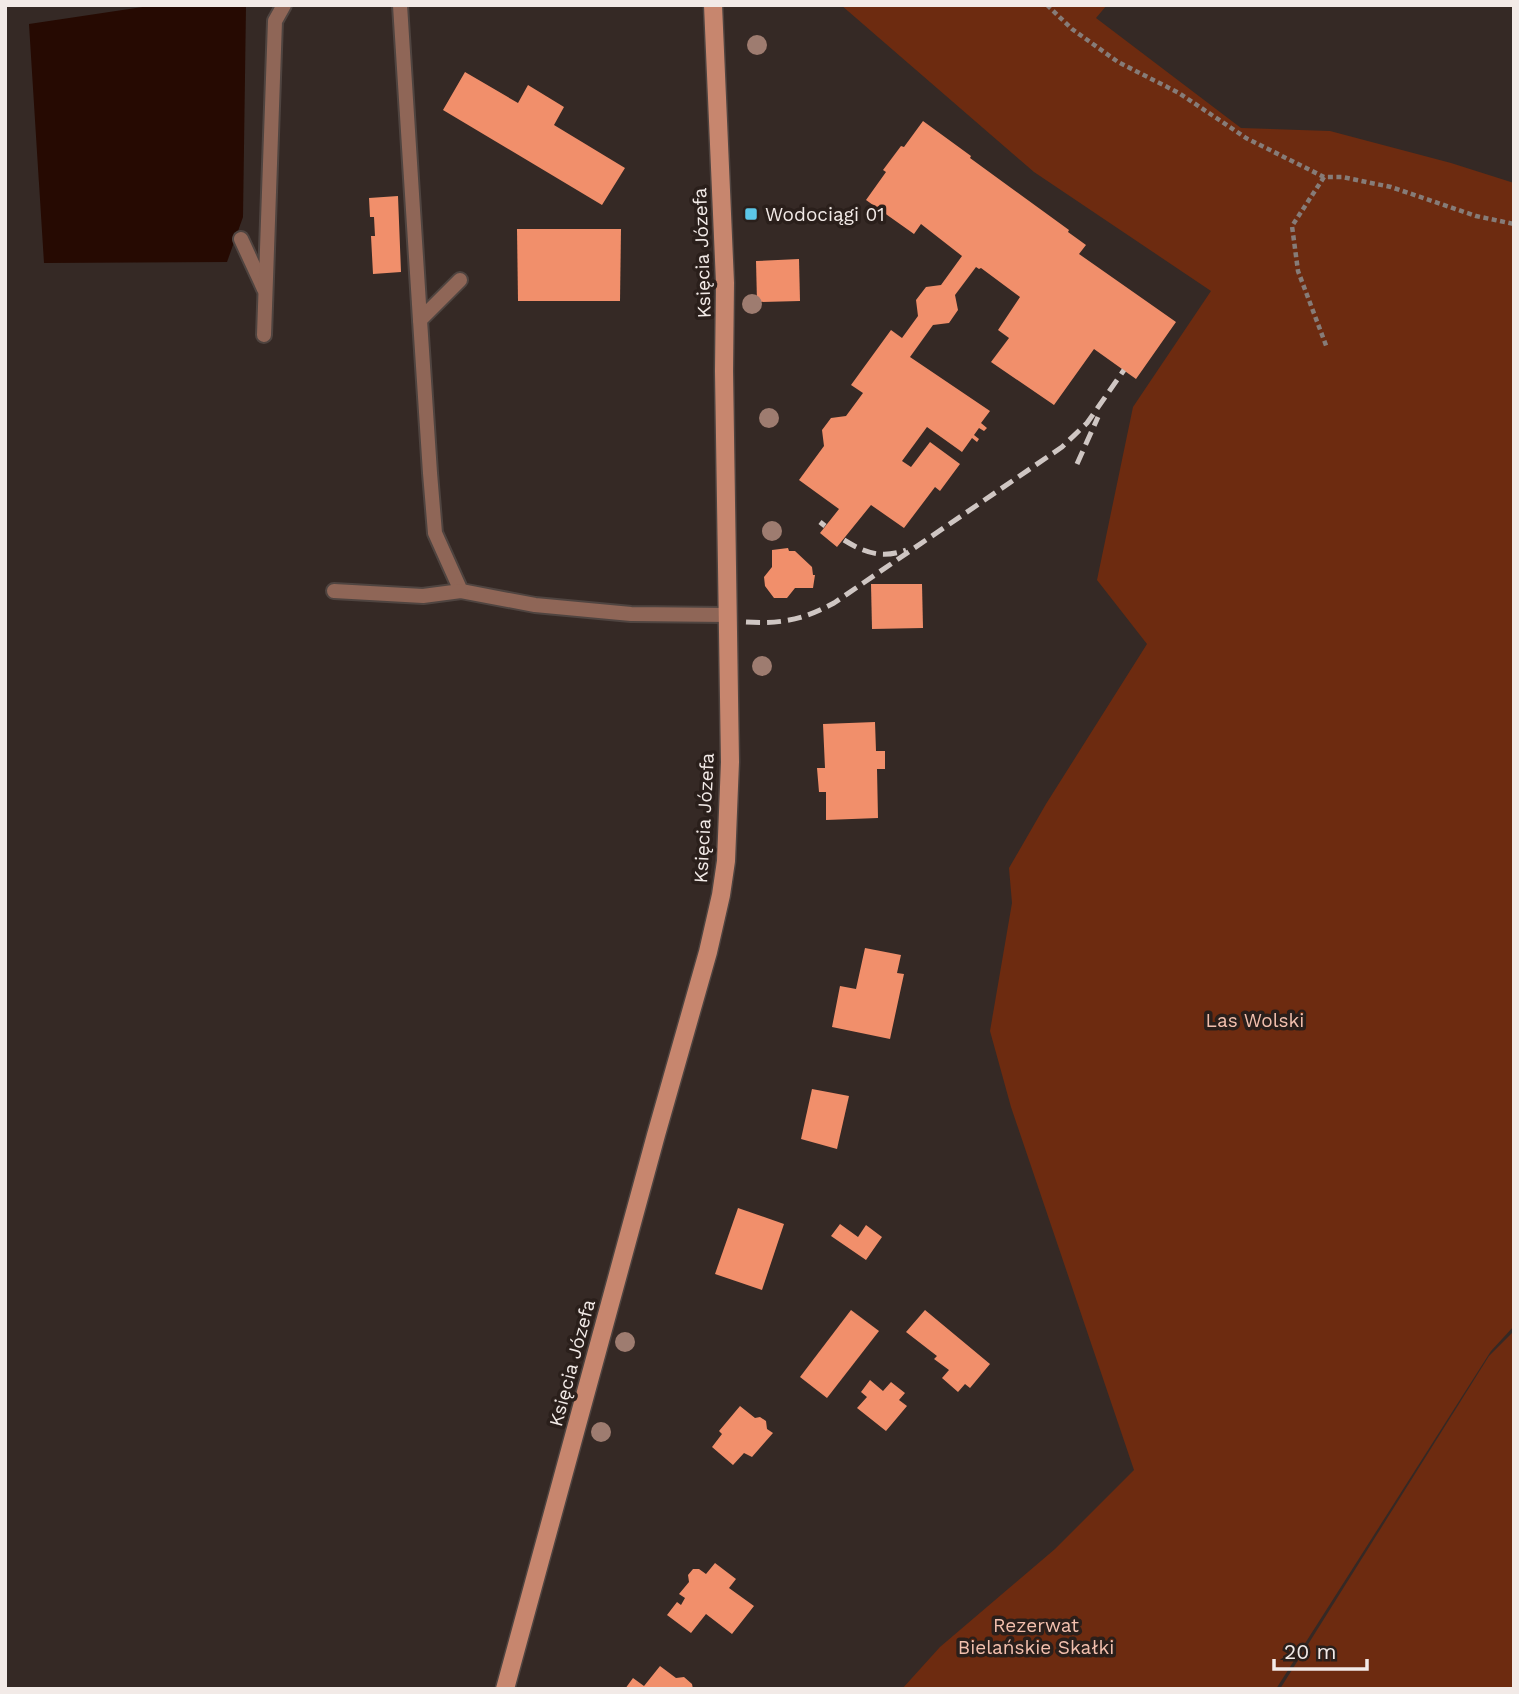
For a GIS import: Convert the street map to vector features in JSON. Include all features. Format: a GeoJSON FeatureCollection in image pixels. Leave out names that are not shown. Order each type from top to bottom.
{"type":"FeatureCollection","features":[{"type":"Feature","properties":{"kind":"main road","name":"Księcia Józefa"},"geometry":{"type":"LineString","coordinates":[[505,1689],[698,988],[721,895],[726,861],[730,762],[725,283],[713,5]]}},
{"type":"Feature","properties":{"kind":"lane"},"geometry":{"type":"LineString","coordinates":[[264,335],[275,21],[284,5]]}},
{"type":"Feature","properties":{"kind":"lane"},"geometry":{"type":"LineString","coordinates":[[400,5],[435,533],[461,591]]}},
{"type":"Feature","properties":{"kind":"lane"},"geometry":{"type":"LineString","coordinates":[[241,239],[265,292]]}},
{"type":"Feature","properties":{"kind":"lane"},"geometry":{"type":"LineString","coordinates":[[420,320],[460,280]]}},
{"type":"Feature","properties":{"kind":"lane"},"geometry":{"type":"LineString","coordinates":[[334,591],[423,596],[461,591],[536,605],[631,614],[728,615]]}},
{"type":"Feature","properties":{"kind":"path"},"geometry":{"type":"LineString","coordinates":[[1047,5],[1072,29],[1118,62],[1179,93],[1246,138],[1325,177],[1342,177],[1391,187],[1476,216],[1514,224]]}},
{"type":"Feature","properties":{"kind":"path"},"geometry":{"type":"LineString","coordinates":[[1325,177],[1292,226],[1298,271],[1327,348]]}},
{"type":"Feature","properties":{"kind":"green space","name":"Las Wolski"},"geometry":{"type":"Polygon","coordinates":[[[841,5],[1107,5],[1096,18],[1241,128],[1330,131],[1451,163],[1514,183],[1514,1326],[1491,1351],[1276,1689],[902,1689],[940,1647],[1055,1549],[1134,1470],[1011,1107],[990,1031],[1012,903],[1009,868],[1147,644],[1097,580],[1133,407],[1211,291],[1034,172],[841,5]]]}},
{"type":"Feature","properties":{"kind":"green space"},"geometry":{"type":"Polygon","coordinates":[[[1514,1331],[1514,1689],[1280,1689],[1489,1356],[1514,1331]]]}},
{"type":"Feature","properties":{"kind":"shaded area"},"geometry":{"type":"Polygon","coordinates":[[[156,5],[246,5],[243,217],[227,262],[44,263],[29,24],[156,5]]]}},
{"type":"Feature","properties":{"kind":"building"},"geometry":{"type":"Polygon","coordinates":[[[465,72],[518,103],[528,85],[564,107],[554,125],[625,168],[602,205],[443,110],[465,72]]]}},
{"type":"Feature","properties":{"kind":"building"},"geometry":{"type":"Polygon","coordinates":[[[923,121],[1069,230],[1068,232],[1086,245],[1079,254],[1176,322],[1136,379],[1094,349],[1054,405],[991,362],[1009,338],[998,330],[1020,297],[976,267],[955,295],[958,310],[949,323],[933,325],[910,357],[990,411],[981,423],[987,428],[984,431],[979,428],[974,435],[979,439],[977,442],[972,438],[962,452],[927,427],[902,461],[911,467],[930,442],[960,464],[940,491],[935,487],[904,528],[871,505],[837,547],[820,533],[839,509],[799,480],[824,446],[822,430],[831,418],[846,416],[863,393],[851,385],[891,330],[902,338],[918,316],[916,300],[926,287],[941,285],[962,256],[921,224],[914,234],[866,200],[886,172],[883,170],[923,121]]]}},
{"type":"Feature","properties":{"kind":"building"},"geometry":{"type":"Polygon","coordinates":[[[398,196],[401,272],[373,274],[371,236],[375,236],[374,217],[370,217],[369,198],[398,196]]]}},
{"type":"Feature","properties":{"kind":"building"},"geometry":{"type":"Polygon","coordinates":[[[517,229],[621,229],[620,301],[518,301],[517,229]]]}},
{"type":"Feature","properties":{"kind":"building"},"geometry":{"type":"Polygon","coordinates":[[[799,259],[800,301],[757,302],[756,261],[799,259]]]}},
{"type":"Feature","properties":{"kind":"building"},"geometry":{"type":"Polygon","coordinates":[[[788,548],[812,567],[815,575],[813,588],[795,588],[787,598],[774,598],[765,586],[764,577],[772,567],[772,550],[788,548]]]}},
{"type":"Feature","properties":{"kind":"building"},"geometry":{"type":"Polygon","coordinates":[[[871,584],[922,584],[923,628],[872,629],[871,584]]]}},
{"type":"Feature","properties":{"kind":"building"},"geometry":{"type":"Polygon","coordinates":[[[875,722],[876,751],[885,751],[885,769],[877,769],[878,818],[826,820],[826,792],[819,792],[817,768],[825,768],[823,724],[875,722]]]}},
{"type":"Feature","properties":{"kind":"building"},"geometry":{"type":"Polygon","coordinates":[[[865,948],[901,955],[897,973],[904,974],[890,1039],[832,1027],[840,986],[856,989],[865,948]]]}},
{"type":"Feature","properties":{"kind":"building"},"geometry":{"type":"Polygon","coordinates":[[[812,1089],[849,1096],[837,1149],[801,1139],[812,1089]]]}},
{"type":"Feature","properties":{"kind":"building"},"geometry":{"type":"Polygon","coordinates":[[[738,1208],[784,1224],[762,1290],[715,1274],[738,1208]]]}},
{"type":"Feature","properties":{"kind":"building"},"geometry":{"type":"Polygon","coordinates":[[[840,1224],[858,1237],[866,1225],[882,1237],[866,1260],[831,1236],[840,1224]]]}},
{"type":"Feature","properties":{"kind":"building"},"geometry":{"type":"Polygon","coordinates":[[[851,1310],[879,1331],[827,1398],[800,1377],[851,1310]]]}},
{"type":"Feature","properties":{"kind":"building"},"geometry":{"type":"Polygon","coordinates":[[[925,1310],[990,1364],[970,1388],[965,1384],[958,1392],[942,1378],[949,1370],[934,1359],[937,1356],[906,1332],[925,1310]]]}},
{"type":"Feature","properties":{"kind":"building"},"geometry":{"type":"Polygon","coordinates":[[[870,1380],[883,1391],[891,1382],[905,1393],[899,1400],[907,1406],[886,1431],[857,1408],[867,1397],[861,1392],[870,1380]]]}},
{"type":"Feature","properties":{"kind":"building"},"geometry":{"type":"Polygon","coordinates":[[[740,1406],[755,1418],[760,1417],[766,1421],[767,1429],[773,1433],[752,1457],[744,1453],[733,1465],[712,1447],[722,1434],[719,1431],[740,1406]]]}},
{"type":"Feature","properties":{"kind":"building"},"geometry":{"type":"Polygon","coordinates":[[[715,1563],[736,1579],[729,1588],[754,1606],[732,1634],[706,1614],[691,1633],[667,1615],[677,1602],[681,1605],[685,1598],[679,1594],[689,1582],[688,1575],[693,1569],[699,1569],[706,1574],[715,1563]]]}},
{"type":"Feature","properties":{"kind":"building"},"geometry":{"type":"Polygon","coordinates":[[[660,1666],[676,1678],[684,1677],[692,1684],[693,1689],[625,1689],[633,1678],[644,1686],[660,1666]]]}},
{"type":"Feature","properties":{"kind":"railway"},"geometry":{"type":"LineString","coordinates":[[746,622],[791,620],[834,603],[1062,447],[1087,423],[1124,370]]}},
{"type":"Feature","properties":{"kind":"railway"},"geometry":{"type":"LineString","coordinates":[[1077,464],[1098,417]]}},
{"type":"Feature","properties":{"kind":"railway"},"geometry":{"type":"LineString","coordinates":[[820,522],[825,526]]}},
{"type":"Feature","properties":{"kind":"railway"},"geometry":{"type":"LineString","coordinates":[[844,540],[874,553],[889,554],[906,550]]}},
{"type":"Feature","properties":{"kind":"place","name":"Wodociągi 01"},"geometry":{"type":"Point","coordinates":[751,214]}},
{"type":"Feature","properties":{"kind":"park label","name":"Rezerwat Bielańskie Skałki"},"geometry":{"type":"Point","coordinates":[1036,1636]}}]}
